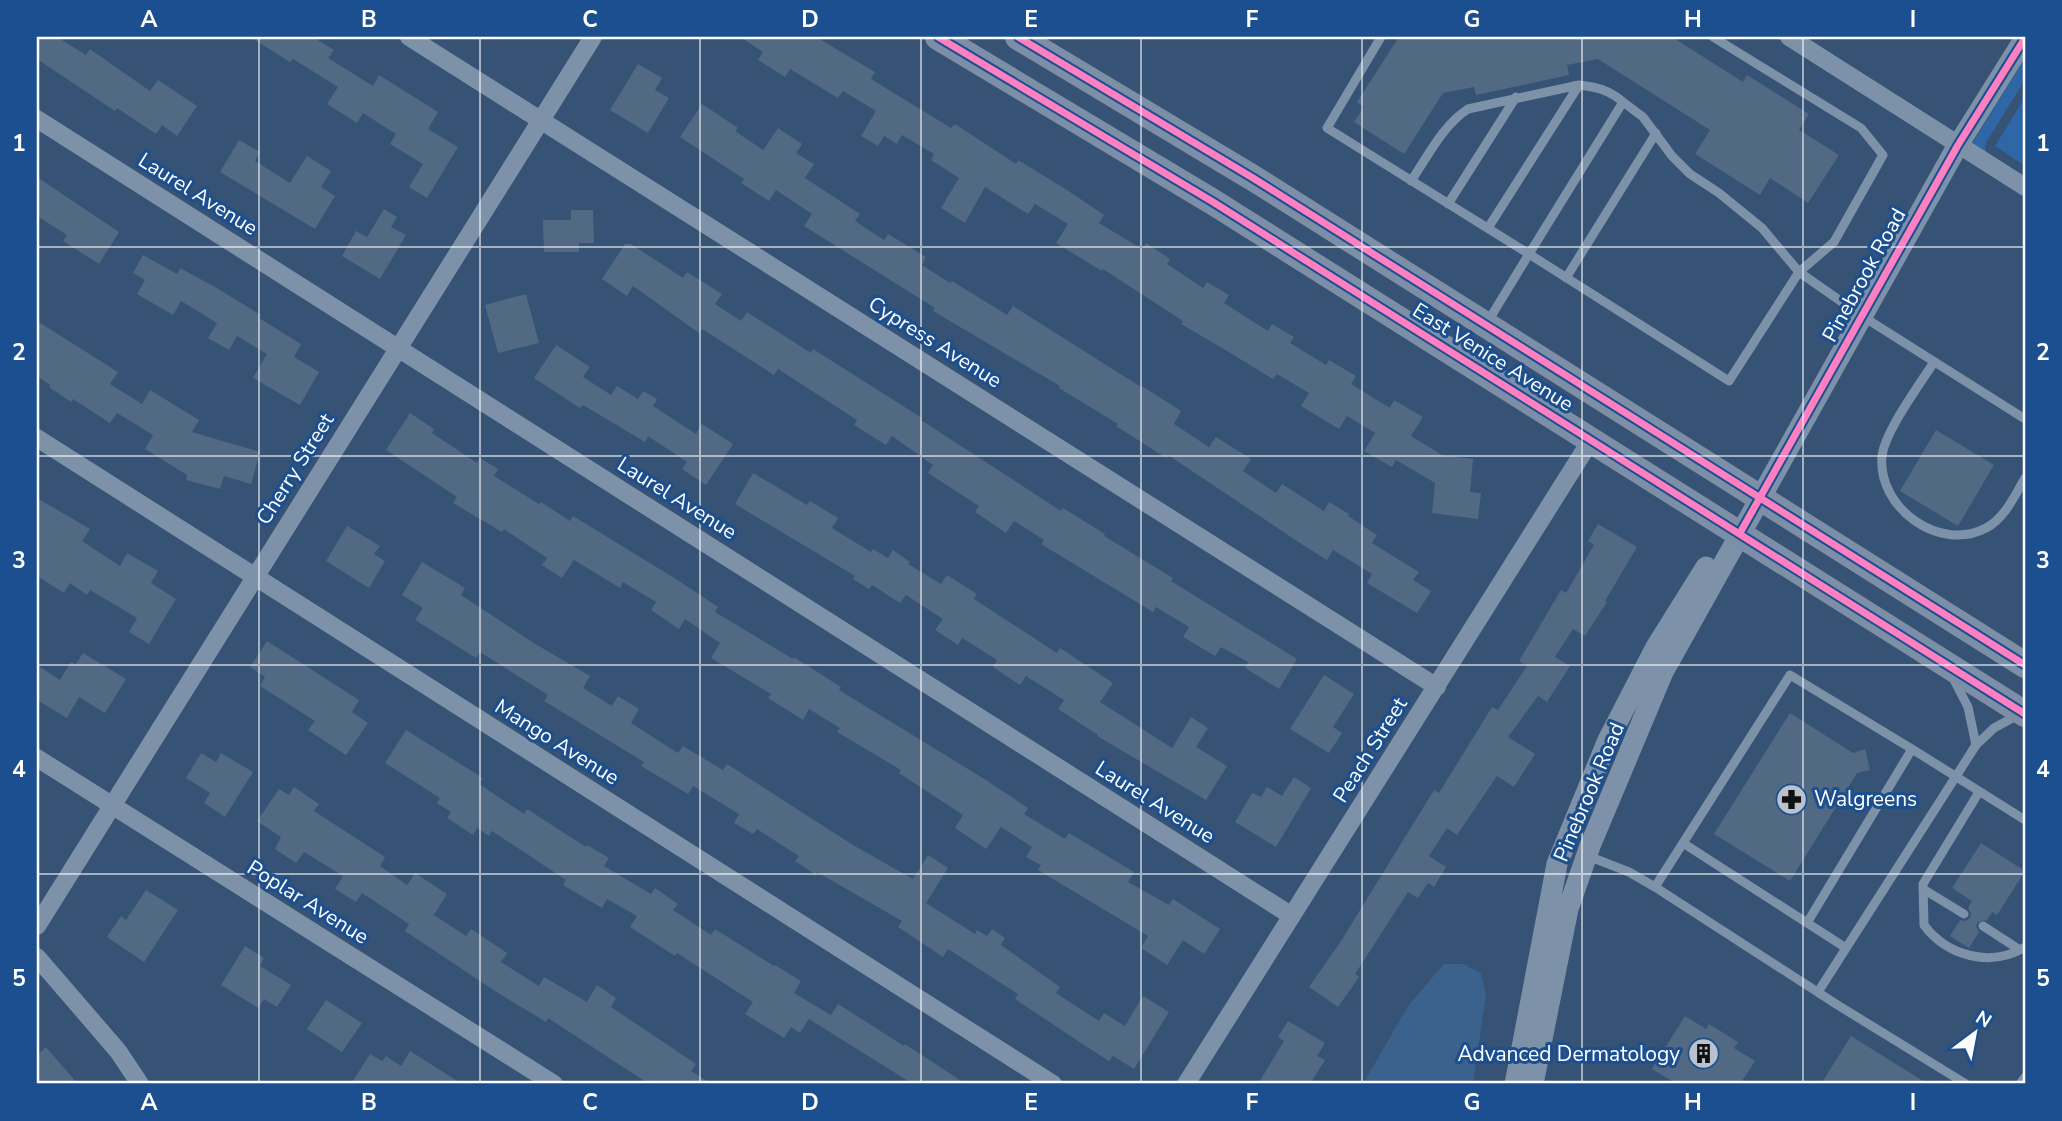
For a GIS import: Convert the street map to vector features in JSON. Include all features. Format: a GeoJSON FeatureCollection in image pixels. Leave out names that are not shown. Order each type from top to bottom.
{"type":"FeatureCollection","features":[{"type":"Feature","properties":{"kind":"main road","name":"East Venice Avenue"},"geometry":{"type":"LineString","coordinates":[[939,37],[1213,202],[2024,713]]}},
{"type":"Feature","properties":{"kind":"main road","name":"East Venice Avenue"},"geometry":{"type":"LineString","coordinates":[[1018,37],[1253,178],[2025,665]]}},
{"type":"Feature","properties":{"kind":"street","name":"Cypress Avenue"},"geometry":{"type":"LineString","coordinates":[[409,37],[1437,687]]}},
{"type":"Feature","properties":{"kind":"street","name":"Cherry Street"},"geometry":{"type":"LineString","coordinates":[[37,926],[593,37]]}},
{"type":"Feature","properties":{"kind":"street"},"geometry":{"type":"LineString","coordinates":[[1789,37],[2025,187]]}},
{"type":"Feature","properties":{"kind":"street","name":"Pinebrook Road"},"geometry":{"type":"LineString","coordinates":[[1533,1084],[1568,909],[1629,749],[1663,671],[1958,145],[2025,38]]}},
{"type":"Feature","properties":{"kind":"street","name":"Laurel Avenue"},"geometry":{"type":"LineString","coordinates":[[37,119],[1292,916]]}},
{"type":"Feature","properties":{"kind":"street","name":"Mango Avenue"},"geometry":{"type":"LineString","coordinates":[[37,438],[1053,1084]]}},
{"type":"Feature","properties":{"kind":"street","name":"Peach Street"},"geometry":{"type":"LineString","coordinates":[[1186,1084],[1591,440]]}},
{"type":"Feature","properties":{"kind":"street","name":"Pinebrook Road"},"geometry":{"type":"LineString","coordinates":[[1515,1084],[1557,864],[1608,740],[1656,647],[1703,571],[1740,533]]}},
{"type":"Feature","properties":{"kind":"street"},"geometry":{"type":"LineString","coordinates":[[1608,740],[1629,749]]}},
{"type":"Feature","properties":{"kind":"street","name":"Poplar Avenue"},"geometry":{"type":"LineString","coordinates":[[37,758],[554,1084]]}},
{"type":"Feature","properties":{"kind":"street"},"geometry":{"type":"LineString","coordinates":[[37,957],[118,1051],[140,1084]]}},
{"type":"Feature","properties":{"kind":"lane"},"geometry":{"type":"LineString","coordinates":[[1381,37],[1327,128],[1729,381],[1799,272],[1834,242],[1883,155],[1861,128],[1713,37]]}},
{"type":"Feature","properties":{"kind":"lane"},"geometry":{"type":"LineString","coordinates":[[1411,181],[1457,116],[1468,109],[1579,85],[1612,92],[1643,117],[1672,156],[1690,174],[1719,193],[1762,228],[1799,272],[1862,316],[2025,419]]}},
{"type":"Feature","properties":{"kind":"lane"},"geometry":{"type":"LineString","coordinates":[[1488,228],[1579,85]]}},
{"type":"Feature","properties":{"kind":"lane"},"geometry":{"type":"LineString","coordinates":[[1448,204],[1516,97]]}},
{"type":"Feature","properties":{"kind":"lane"},"geometry":{"type":"LineString","coordinates":[[1486,324],[1623,102]]}},
{"type":"Feature","properties":{"kind":"lane"},"geometry":{"type":"LineString","coordinates":[[1566,278],[1656,133]]}},
{"type":"Feature","properties":{"kind":"lane"},"geometry":{"type":"LineString","coordinates":[[1934,362],[1885,444],[1882,462],[1888,489],[1898,507],[1938,533],[1967,534],[1991,525],[2005,511],[2025,478]]}},
{"type":"Feature","properties":{"kind":"lane"},"geometry":{"type":"LineString","coordinates":[[1945,663],[1968,707],[1976,745]]}},
{"type":"Feature","properties":{"kind":"lane"},"geometry":{"type":"LineString","coordinates":[[1656,887],[1790,675],[2025,820]]}},
{"type":"Feature","properties":{"kind":"lane"},"geometry":{"type":"LineString","coordinates":[[1818,992],[1976,745],[1994,728],[2024,713]]}},
{"type":"Feature","properties":{"kind":"lane"},"geometry":{"type":"LineString","coordinates":[[1807,923],[1912,749]]}},
{"type":"Feature","properties":{"kind":"lane"},"geometry":{"type":"LineString","coordinates":[[1979,792],[1923,884],[1924,925],[1935,937],[1971,957],[2006,955],[2023,949]]}},
{"type":"Feature","properties":{"kind":"lane"},"geometry":{"type":"LineString","coordinates":[[1683,843],[1846,948]]}},
{"type":"Feature","properties":{"kind":"lane"},"geometry":{"type":"LineString","coordinates":[[1587,855],[1629,872],[1656,887],[1966,1084]]}},
{"type":"Feature","properties":{"kind":"lane"},"geometry":{"type":"LineString","coordinates":[[1923,888],[1964,914]]}},
{"type":"Feature","properties":{"kind":"lane"},"geometry":{"type":"LineString","coordinates":[[1983,926],[2023,949]]}},
{"type":"Feature","properties":{"kind":"lane"},"geometry":{"type":"LineString","coordinates":[[2021,1084],[2025,1077]]}},
{"type":"Feature","properties":{"kind":"shaded area"},"geometry":{"type":"Polygon","coordinates":[[[2025,58],[2025,80],[1987,141],[1987,153],[1970,147],[2025,58]]]}},
{"type":"Feature","properties":{"kind":"shaded area"},"geometry":{"type":"Polygon","coordinates":[[[2025,97],[2025,166],[1995,146],[2025,97]]]}},
{"type":"Feature","properties":{"kind":"shaded area"},"geometry":{"type":"Polygon","coordinates":[[[1444,964],[1463,964],[1481,973],[1486,995],[1473,1084],[1363,1084],[1408,1006],[1444,964]]]}},
{"type":"Feature","properties":{"kind":"building"},"geometry":{"type":"Polygon","coordinates":[[[37,37],[57,37],[86,55],[90,49],[150,91],[158,80],[197,106],[177,136],[162,125],[156,134],[117,108],[115,111],[37,59],[37,37]]]}},
{"type":"Feature","properties":{"kind":"building"},"geometry":{"type":"Polygon","coordinates":[[[250,37],[313,37],[334,50],[328,58],[373,86],[379,75],[438,112],[428,129],[458,147],[427,198],[409,187],[423,164],[390,144],[396,134],[363,113],[357,123],[327,104],[338,87],[293,59],[290,62],[250,37]]]}},
{"type":"Feature","properties":{"kind":"building"},"geometry":{"type":"Polygon","coordinates":[[[740,37],[816,37],[875,72],[871,79],[951,128],[955,124],[1016,164],[1018,160],[1067,190],[1104,215],[1099,223],[1142,249],[1146,243],[1170,259],[1167,264],[1203,288],[1207,282],[1229,295],[1224,303],[1268,331],[1272,324],[1294,337],[1290,343],[1326,365],[1329,360],[1356,376],[1351,384],[1390,408],[1394,400],[1423,417],[1411,436],[1442,455],[1473,459],[1470,492],[1481,493],[1478,519],[1432,513],[1435,483],[1396,460],[1392,467],[1364,451],[1375,433],[1347,416],[1339,429],[1301,406],[1309,393],[1277,374],[1273,379],[1181,324],[1183,321],[1103,269],[1102,271],[1056,243],[1068,224],[1035,204],[1028,214],[985,187],[965,223],[941,208],[959,178],[931,160],[934,154],[902,135],[897,144],[884,136],[878,146],[861,136],[876,111],[843,91],[838,98],[790,69],[785,77],[758,60],[763,52],[740,37]]]}},
{"type":"Feature","properties":{"kind":"building"},"geometry":{"type":"Polygon","coordinates":[[[1399,37],[1672,37],[1743,82],[1747,75],[1809,114],[1799,130],[1839,155],[1808,203],[1770,178],[1760,195],[1695,154],[1710,130],[1598,59],[1567,65],[1569,75],[1476,95],[1474,87],[1443,93],[1404,154],[1354,122],[1364,107],[1357,102],[1399,37]]]}},
{"type":"Feature","properties":{"kind":"building"},"geometry":{"type":"Polygon","coordinates":[[[638,64],[662,78],[655,90],[669,98],[648,133],[610,110],[638,64]]]}},
{"type":"Feature","properties":{"kind":"building"},"geometry":{"type":"Polygon","coordinates":[[[702,104],[738,128],[735,131],[763,150],[778,128],[802,144],[796,153],[814,164],[805,178],[860,214],[855,221],[884,240],[888,234],[926,257],[922,265],[1007,315],[1013,306],[1181,411],[1174,424],[1209,447],[1216,437],[1251,459],[1243,471],[1276,493],[1282,484],[1324,511],[1329,502],[1349,514],[1348,516],[1377,535],[1372,543],[1419,572],[1413,580],[1431,591],[1417,613],[1367,583],[1372,574],[1333,550],[1327,560],[1168,455],[1166,458],[1116,426],[1118,424],[1059,388],[1060,386],[933,311],[935,308],[804,226],[812,214],[776,190],[769,201],[741,183],[744,179],[680,137],[702,104]]]}},
{"type":"Feature","properties":{"kind":"building"},"geometry":{"type":"Polygon","coordinates":[[[239,140],[260,152],[255,161],[290,183],[307,156],[331,171],[321,187],[335,196],[315,229],[220,172],[239,140]]]}},
{"type":"Feature","properties":{"kind":"building"},"geometry":{"type":"Polygon","coordinates":[[[37,177],[119,232],[99,264],[63,241],[67,235],[37,216],[37,177]]]}},
{"type":"Feature","properties":{"kind":"building"},"geometry":{"type":"Polygon","coordinates":[[[384,209],[397,217],[391,227],[406,235],[380,279],[342,256],[356,231],[367,237],[384,209]]]}},
{"type":"Feature","properties":{"kind":"building"},"geometry":{"type":"Polygon","coordinates":[[[571,210],[593,210],[594,243],[579,243],[579,252],[544,252],[543,220],[571,220],[571,210]]]}},
{"type":"Feature","properties":{"kind":"building"},"geometry":{"type":"Polygon","coordinates":[[[625,244],[631,244],[683,278],[687,272],[722,294],[715,304],[741,321],[747,312],[811,353],[813,349],[1061,511],[1063,508],[1105,534],[1104,536],[1173,578],[1171,581],[1297,659],[1279,689],[1245,668],[1248,662],[1221,647],[1215,656],[1183,637],[1189,627],[1156,607],[1153,612],[1041,544],[1044,540],[1014,521],[1006,533],[975,512],[979,506],[928,473],[933,465],[892,436],[886,445],[854,425],[857,420],[778,369],[774,375],[702,329],[699,333],[633,286],[627,296],[602,279],[625,244]]]}},
{"type":"Feature","properties":{"kind":"building"},"geometry":{"type":"Polygon","coordinates":[[[143,255],[177,274],[180,268],[215,287],[301,344],[294,357],[319,372],[300,405],[253,378],[267,354],[237,336],[229,350],[208,338],[217,323],[181,301],[173,315],[137,294],[145,280],[133,273],[143,255]]]}},
{"type":"Feature","properties":{"kind":"building"},"geometry":{"type":"Polygon","coordinates":[[[526,294],[539,343],[498,353],[485,305],[526,294]]]}},
{"type":"Feature","properties":{"kind":"building"},"geometry":{"type":"Polygon","coordinates":[[[37,321],[118,372],[110,384],[142,404],[150,390],[199,420],[192,432],[260,452],[251,484],[224,476],[220,489],[186,480],[187,475],[145,449],[153,435],[117,413],[110,423],[49,387],[50,385],[37,376],[37,321]]]}},
{"type":"Feature","properties":{"kind":"building"},"geometry":{"type":"Polygon","coordinates":[[[556,345],[590,367],[583,377],[611,395],[617,386],[638,399],[643,391],[657,399],[653,406],[696,434],[702,424],[733,444],[706,485],[682,469],[687,462],[648,436],[645,442],[583,405],[580,408],[534,378],[556,345]]]}},
{"type":"Feature","properties":{"kind":"building"},"geometry":{"type":"Polygon","coordinates":[[[410,413],[434,429],[432,433],[477,463],[480,458],[498,469],[494,476],[570,521],[573,516],[676,579],[718,607],[715,612],[793,659],[794,657],[841,687],[839,690],[986,780],[1028,808],[1024,814],[1065,839],[1069,833],[1134,872],[1128,882],[1169,905],[1173,899],[1220,929],[1204,954],[1183,940],[1167,965],[1141,948],[1148,936],[1038,870],[1041,865],[1026,857],[1032,847],[1001,827],[986,849],[955,828],[963,815],[899,773],[901,770],[837,732],[840,728],[809,709],[803,720],[768,698],[771,694],[711,658],[720,643],[685,619],[679,629],[651,610],[656,602],[623,582],[620,588],[574,560],[562,578],[542,565],[547,558],[504,529],[502,532],[453,503],[457,497],[386,450],[410,413]]]}},
{"type":"Feature","properties":{"kind":"building"},"geometry":{"type":"Polygon","coordinates":[[[1936,430],[1994,465],[1958,526],[1900,491],[1936,430]]]}},
{"type":"Feature","properties":{"kind":"building"},"geometry":{"type":"Polygon","coordinates":[[[753,473],[807,505],[810,501],[838,518],[832,528],[871,552],[873,549],[888,558],[893,550],[910,562],[908,564],[941,584],[947,575],[977,594],[974,599],[1057,653],[1060,648],[1113,683],[1100,702],[1172,748],[1191,717],[1208,728],[1196,747],[1227,766],[1206,800],[1097,736],[1058,709],[1064,700],[1026,676],[1020,685],[993,667],[997,660],[962,638],[958,645],[935,630],[943,619],[906,595],[900,603],[872,585],[869,589],[853,579],[855,576],[735,504],[753,473]]]}},
{"type":"Feature","properties":{"kind":"building"},"geometry":{"type":"Polygon","coordinates":[[[37,498],[90,529],[82,541],[120,566],[127,553],[158,571],[151,583],[176,599],[149,644],[129,632],[137,618],[90,590],[87,595],[70,583],[64,593],[37,576],[37,498]]]}},
{"type":"Feature","properties":{"kind":"building"},"geometry":{"type":"Polygon","coordinates":[[[1598,524],[1637,547],[1585,636],[1573,629],[1555,657],[1570,666],[1547,702],[1538,696],[1508,737],[1535,754],[1514,787],[1497,776],[1457,835],[1447,828],[1429,856],[1446,867],[1434,887],[1428,883],[1418,898],[1408,892],[1355,974],[1359,977],[1338,1007],[1309,987],[1341,941],[1434,790],[1439,793],[1492,707],[1498,710],[1527,666],[1519,661],[1561,590],[1566,593],[1594,545],[1588,541],[1598,524]]]}},
{"type":"Feature","properties":{"kind":"building"},"geometry":{"type":"Polygon","coordinates":[[[347,526],[380,546],[374,554],[385,561],[369,588],[326,561],[347,526]]]}},
{"type":"Feature","properties":{"kind":"building"},"geometry":{"type":"Polygon","coordinates":[[[422,562],[465,588],[461,595],[590,676],[583,688],[612,706],[618,696],[639,709],[631,723],[678,753],[683,746],[723,770],[727,764],[853,845],[913,879],[928,855],[948,868],[926,903],[975,934],[977,930],[987,936],[992,929],[1005,938],[1001,945],[1060,987],[1056,993],[1099,1021],[1104,1013],[1125,1026],[1143,996],[1169,1012],[1134,1069],[1113,1056],[1109,1061],[1084,1045],[1015,999],[1018,994],[948,949],[943,957],[898,927],[902,921],[817,872],[816,875],[795,861],[799,856],[757,829],[753,834],[734,823],[739,814],[693,786],[688,794],[641,766],[644,762],[544,701],[548,695],[480,652],[476,658],[415,620],[423,608],[402,595],[422,562]]]}},
{"type":"Feature","properties":{"kind":"building"},"geometry":{"type":"Polygon","coordinates":[[[267,641],[359,700],[352,712],[368,723],[346,755],[308,730],[315,721],[260,686],[265,677],[250,667],[267,641]]]}},
{"type":"Feature","properties":{"kind":"building"},"geometry":{"type":"Polygon","coordinates":[[[83,653],[126,679],[105,713],[79,697],[67,718],[37,700],[37,665],[60,680],[71,662],[76,664],[83,653]]]}},
{"type":"Feature","properties":{"kind":"building"},"geometry":{"type":"Polygon","coordinates":[[[1324,675],[1354,694],[1333,727],[1342,733],[1329,753],[1290,729],[1324,675]]]}},
{"type":"Feature","properties":{"kind":"building","name":"Walgreens"},"geometry":{"type":"Polygon","coordinates":[[[1790,713],[1853,753],[1865,749],[1870,770],[1857,773],[1790,881],[1714,834],[1790,713]]]}},
{"type":"Feature","properties":{"kind":"building"},"geometry":{"type":"Polygon","coordinates":[[[406,730],[483,778],[479,784],[524,814],[527,809],[586,847],[587,845],[609,858],[604,866],[651,894],[655,888],[678,904],[673,910],[711,935],[715,929],[801,981],[794,993],[831,1015],[838,1004],[966,1084],[913,1084],[809,1019],[800,1033],[791,1027],[784,1038],[745,1014],[753,1002],[677,953],[675,956],[630,927],[637,916],[607,899],[602,908],[563,885],[566,880],[492,831],[489,836],[477,828],[473,835],[447,818],[451,812],[437,803],[440,798],[385,763],[406,730]]]}},
{"type":"Feature","properties":{"kind":"building"},"geometry":{"type":"Polygon","coordinates":[[[201,753],[216,762],[221,753],[253,772],[225,817],[204,803],[210,793],[186,778],[201,753]]]}},
{"type":"Feature","properties":{"kind":"building"},"geometry":{"type":"Polygon","coordinates":[[[1294,777],[1311,788],[1276,847],[1235,822],[1252,793],[1261,797],[1267,787],[1282,796],[1294,777]]]}},
{"type":"Feature","properties":{"kind":"building"},"geometry":{"type":"Polygon","coordinates":[[[294,787],[319,804],[314,811],[385,857],[380,866],[407,885],[415,873],[447,894],[434,915],[466,936],[471,929],[507,953],[501,962],[539,986],[544,977],[587,1002],[597,985],[616,998],[611,1007],[696,1064],[691,1071],[712,1084],[649,1084],[548,1018],[546,1022],[498,993],[405,931],[409,924],[362,893],[356,902],[335,889],[343,876],[304,852],[296,863],[275,849],[281,837],[257,821],[279,789],[289,795],[294,787]]]}},
{"type":"Feature","properties":{"kind":"building"},"geometry":{"type":"Polygon","coordinates":[[[1981,843],[2025,871],[1997,915],[1992,912],[1987,920],[1978,922],[1976,926],[1979,932],[1969,948],[1950,936],[1960,920],[1970,918],[1968,908],[1972,901],[1952,888],[1981,843]]]}},
{"type":"Feature","properties":{"kind":"building"},"geometry":{"type":"Polygon","coordinates":[[[146,890],[178,910],[144,962],[107,937],[121,916],[126,920],[146,890]]]}},
{"type":"Feature","properties":{"kind":"building"},"geometry":{"type":"Polygon","coordinates":[[[245,946],[264,958],[260,966],[291,985],[277,1007],[264,999],[258,1008],[221,985],[245,946]]]}},
{"type":"Feature","properties":{"kind":"building"},"geometry":{"type":"Polygon","coordinates":[[[326,1000],[362,1023],[342,1052],[307,1029],[326,1000]]]}},
{"type":"Feature","properties":{"kind":"building","name":"Advanced Dermatology"},"geometry":{"type":"Polygon","coordinates":[[[1685,1016],[1706,1029],[1709,1024],[1738,1042],[1734,1048],[1755,1061],[1740,1084],[1677,1084],[1652,1069],[1685,1016]]]}},
{"type":"Feature","properties":{"kind":"building"},"geometry":{"type":"Polygon","coordinates":[[[1288,1021],[1325,1043],[1317,1056],[1325,1060],[1310,1084],[1258,1084],[1284,1041],[1278,1037],[1288,1021]]]}},
{"type":"Feature","properties":{"kind":"building"},"geometry":{"type":"Polygon","coordinates":[[[1851,1036],[1928,1084],[1821,1084],[1851,1036]]]}},
{"type":"Feature","properties":{"kind":"building"},"geometry":{"type":"Polygon","coordinates":[[[46,1047],[78,1084],[37,1084],[37,1055],[46,1047]]]}},
{"type":"Feature","properties":{"kind":"building"},"geometry":{"type":"Polygon","coordinates":[[[410,1051],[462,1084],[351,1084],[370,1054],[382,1061],[386,1056],[401,1066],[410,1051]]]}},
{"type":"Feature","properties":{"kind":"cycle path"},"geometry":{"type":"LineString","coordinates":[[938,37],[1213,202],[2025,714]]}},
{"type":"Feature","properties":{"kind":"cycle path"},"geometry":{"type":"LineString","coordinates":[[1018,37],[1253,178],[2025,665]]}},
{"type":"Feature","properties":{"kind":"cycle path"},"geometry":{"type":"LineString","coordinates":[[1740,533],[1958,145],[2025,38]]}},
{"type":"Feature","properties":{"kind":"place","name":"Walgreens"},"geometry":{"type":"Point","coordinates":[1791,799]}},
{"type":"Feature","properties":{"kind":"place","name":"Advanced Dermatology"},"geometry":{"type":"Point","coordinates":[1703,1054]}}]}
